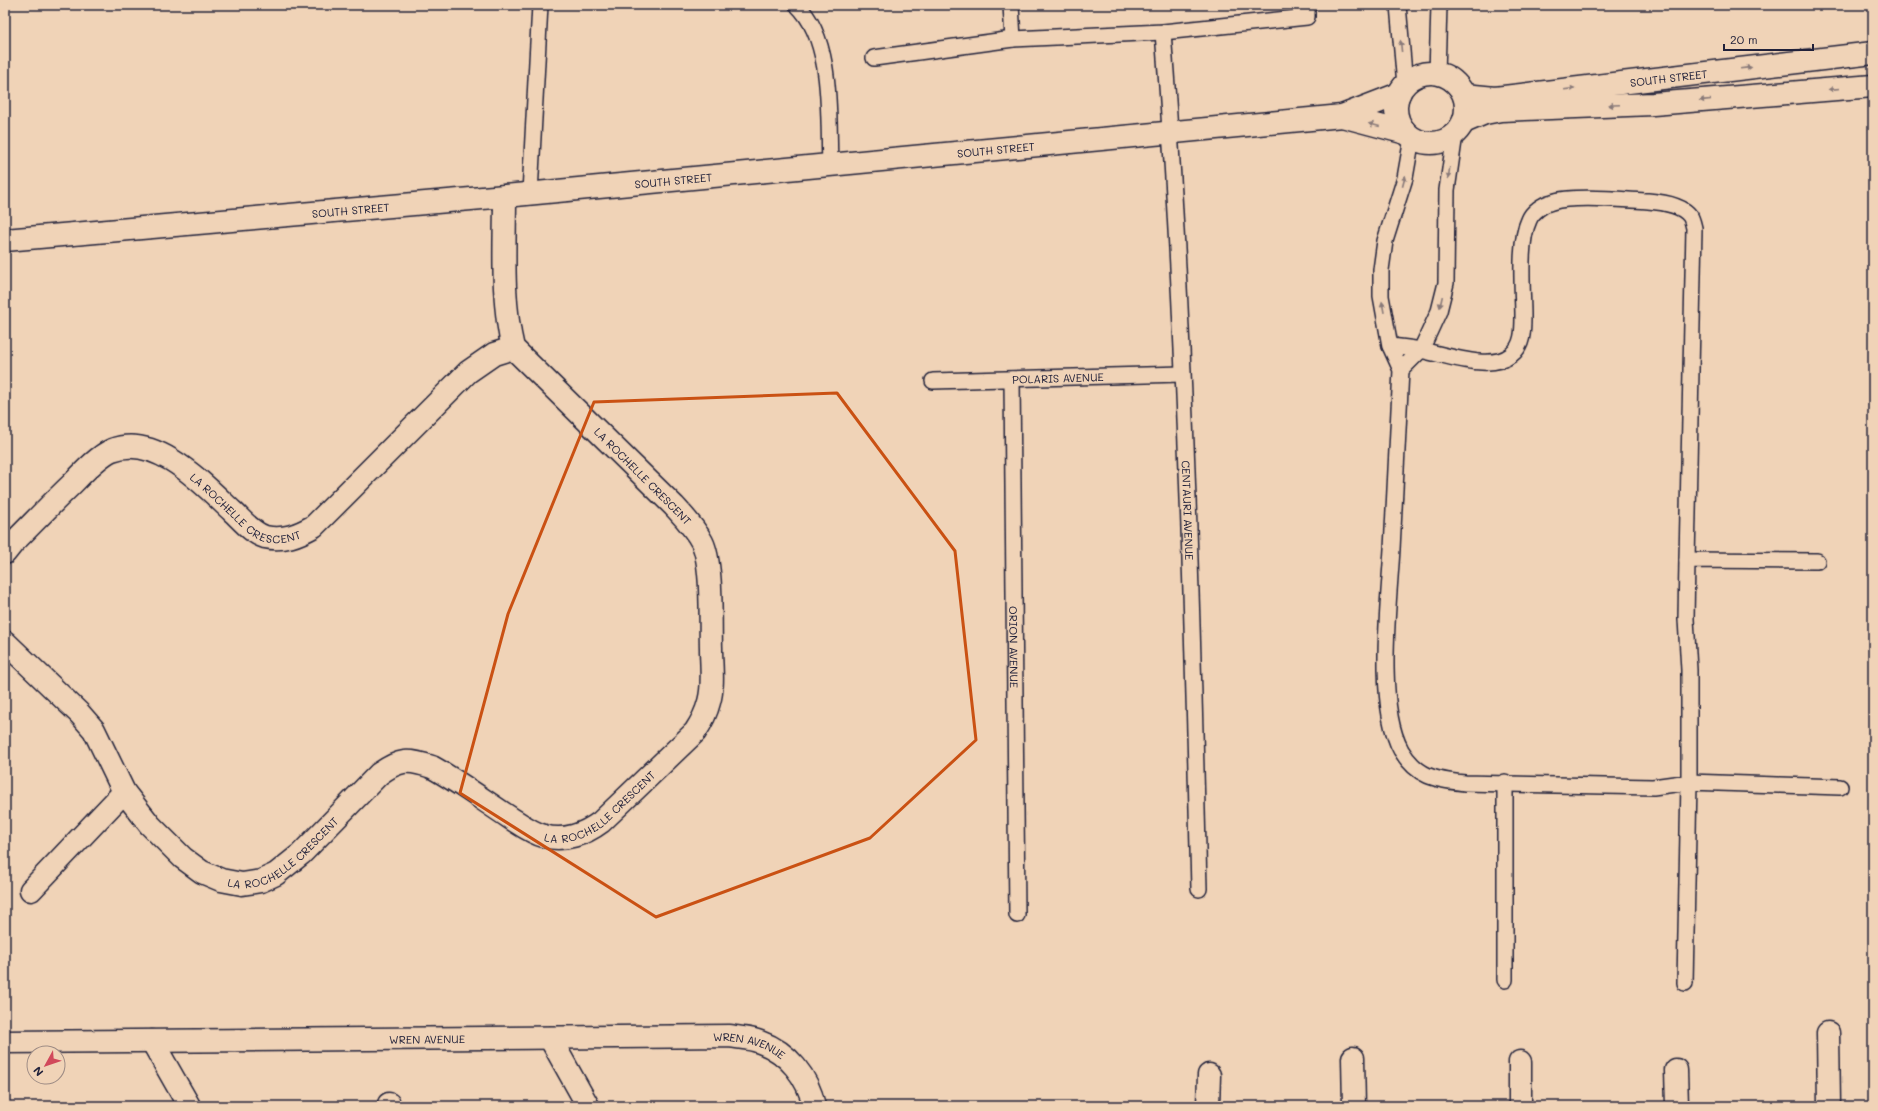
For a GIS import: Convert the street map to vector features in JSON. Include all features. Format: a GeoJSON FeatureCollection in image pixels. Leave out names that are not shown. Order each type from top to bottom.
{"type":"FeatureCollection","features":[{"type":"Feature","properties":{"kind":"street","name":"SOUTH STREET"},"geometry":{"type":"LineString","coordinates":[[1464,95],[1495,98],[1873,53]]}},
{"type":"Feature","properties":{"kind":"street"},"geometry":{"type":"LineString","coordinates":[[1460,128],[1467,108],[1464,95],[1458,85],[1449,77],[1437,74],[1425,74],[1414,78],[1402,90],[1396,108],[1399,122],[1409,135],[1423,142],[1434,144],[1446,141],[1460,128],[1485,113],[1501,110],[1653,104],[1873,86]]}},
{"type":"Feature","properties":{"kind":"street","name":"SOUTH STREET"},"geometry":{"type":"LineString","coordinates":[[5,240],[505,196],[1171,131],[1342,116],[1402,90]]}},
{"type":"Feature","properties":{"kind":"street","name":"SOUTH STREET"},"geometry":{"type":"LineString","coordinates":[[1342,116],[1409,135]]}},
{"type":"Feature","properties":{"kind":"street"},"geometry":{"type":"LineString","coordinates":[[505,196],[504,255],[507,322],[513,348]]}},
{"type":"Feature","properties":{"kind":"street","name":"LA ROCHELLE CRESCENT"},"geometry":{"type":"LineString","coordinates":[[5,552],[84,472],[111,451],[124,447],[144,448],[165,456],[201,483],[251,528],[264,537],[283,539],[298,535],[314,526],[468,372],[494,354],[513,348],[674,506],[693,527],[703,542],[707,558],[710,593],[710,701],[704,717],[695,732],[601,822],[589,831],[578,835],[559,838],[544,836],[526,828],[432,768],[418,763],[403,761],[392,765],[379,774],[301,854],[276,874],[261,881],[242,884],[221,880],[202,872],[183,858],[150,825],[124,792],[94,730],[80,714],[5,642]]}},
{"type":"Feature","properties":{"kind":"street"},"geometry":{"type":"LineString","coordinates":[[31,890],[124,792]]}},
{"type":"Feature","properties":{"kind":"street"},"geometry":{"type":"LineString","coordinates":[[1828,1033],[1829,1106]]}},
{"type":"Feature","properties":{"kind":"street","name":"WREN AVENUE"},"geometry":{"type":"LineString","coordinates":[[5,1042],[730,1036],[760,1041],[781,1052],[796,1068],[812,1097],[814,1106]]}},
{"type":"Feature","properties":{"kind":"street"},"geometry":{"type":"LineString","coordinates":[[550,1038],[588,1106]]}},
{"type":"Feature","properties":{"kind":"street"},"geometry":{"type":"LineString","coordinates":[[152,1041],[189,1106]]}},
{"type":"Feature","properties":{"kind":"street"},"geometry":{"type":"LineString","coordinates":[[1353,1058],[1354,1106]]}},
{"type":"Feature","properties":{"kind":"street"},"geometry":{"type":"LineString","coordinates":[[1520,1062],[1520,1106]]}},
{"type":"Feature","properties":{"kind":"street"},"geometry":{"type":"LineString","coordinates":[[1676,1070],[1677,1106]]}},
{"type":"Feature","properties":{"kind":"street"},"geometry":{"type":"LineString","coordinates":[[1208,1106],[1209,1075]]}},
{"type":"Feature","properties":{"kind":"lane"},"geometry":{"type":"LineString","coordinates":[[530,193],[540,5]]}},
{"type":"Feature","properties":{"kind":"lane"},"geometry":{"type":"LineString","coordinates":[[797,5],[812,24],[823,61],[828,99],[830,164]]}},
{"type":"Feature","properties":{"kind":"lane"},"geometry":{"type":"LineString","coordinates":[[1011,5],[1013,39]]}},
{"type":"Feature","properties":{"kind":"lane"},"geometry":{"type":"LineString","coordinates":[[874,58],[1013,39],[1163,32],[1308,18],[1307,5]]}},
{"type":"Feature","properties":{"kind":"lane"},"geometry":{"type":"LineString","coordinates":[[1398,5],[1402,90]]}},
{"type":"Feature","properties":{"kind":"lane"},"geometry":{"type":"LineString","coordinates":[[1437,74],[1439,5]]}},
{"type":"Feature","properties":{"kind":"lane","name":"CENTAURI AVENUE"},"geometry":{"type":"LineString","coordinates":[[1163,32],[1171,131],[1182,374],[1191,597],[1199,889]]}},
{"type":"Feature","properties":{"kind":"lane"},"geometry":{"type":"LineString","coordinates":[[1401,370],[1421,350],[1439,311],[1446,283],[1448,184],[1460,128]]}},
{"type":"Feature","properties":{"kind":"lane"},"geometry":{"type":"LineString","coordinates":[[1409,135],[1405,178],[1385,241],[1381,270],[1381,296],[1390,346],[1401,370],[1386,654],[1389,709],[1394,736],[1402,751],[1419,772],[1437,780],[1464,783],[1505,782],[1653,787],[1689,782],[1840,787]]}},
{"type":"Feature","properties":{"kind":"lane"},"geometry":{"type":"LineString","coordinates":[[1390,346],[1421,350],[1460,359],[1483,362],[1499,361],[1511,356],[1519,347],[1523,333],[1522,257],[1528,221],[1533,214],[1551,202],[1567,199],[1649,202],[1667,204],[1681,209],[1690,216],[1694,228],[1694,244],[1686,619],[1689,670],[1686,983]]}},
{"type":"Feature","properties":{"kind":"lane","name":"POLARIS AVENUE"},"geometry":{"type":"LineString","coordinates":[[932,381],[1182,374]]}},
{"type":"Feature","properties":{"kind":"lane","name":"ORION AVENUE"},"geometry":{"type":"LineString","coordinates":[[1012,379],[1016,915]]}},
{"type":"Feature","properties":{"kind":"lane"},"geometry":{"type":"LineString","coordinates":[[1687,560],[1817,560]]}},
{"type":"Feature","properties":{"kind":"lane"},"geometry":{"type":"LineString","coordinates":[[1505,782],[1505,980]]}},
{"type":"Feature","properties":{"kind":"highlighted area"},"geometry":{"type":"Polygon","coordinates":[[[837,393],[955,551],[976,740],[870,838],[656,917],[460,793],[508,614],[594,402],[837,393]]]}}]}
